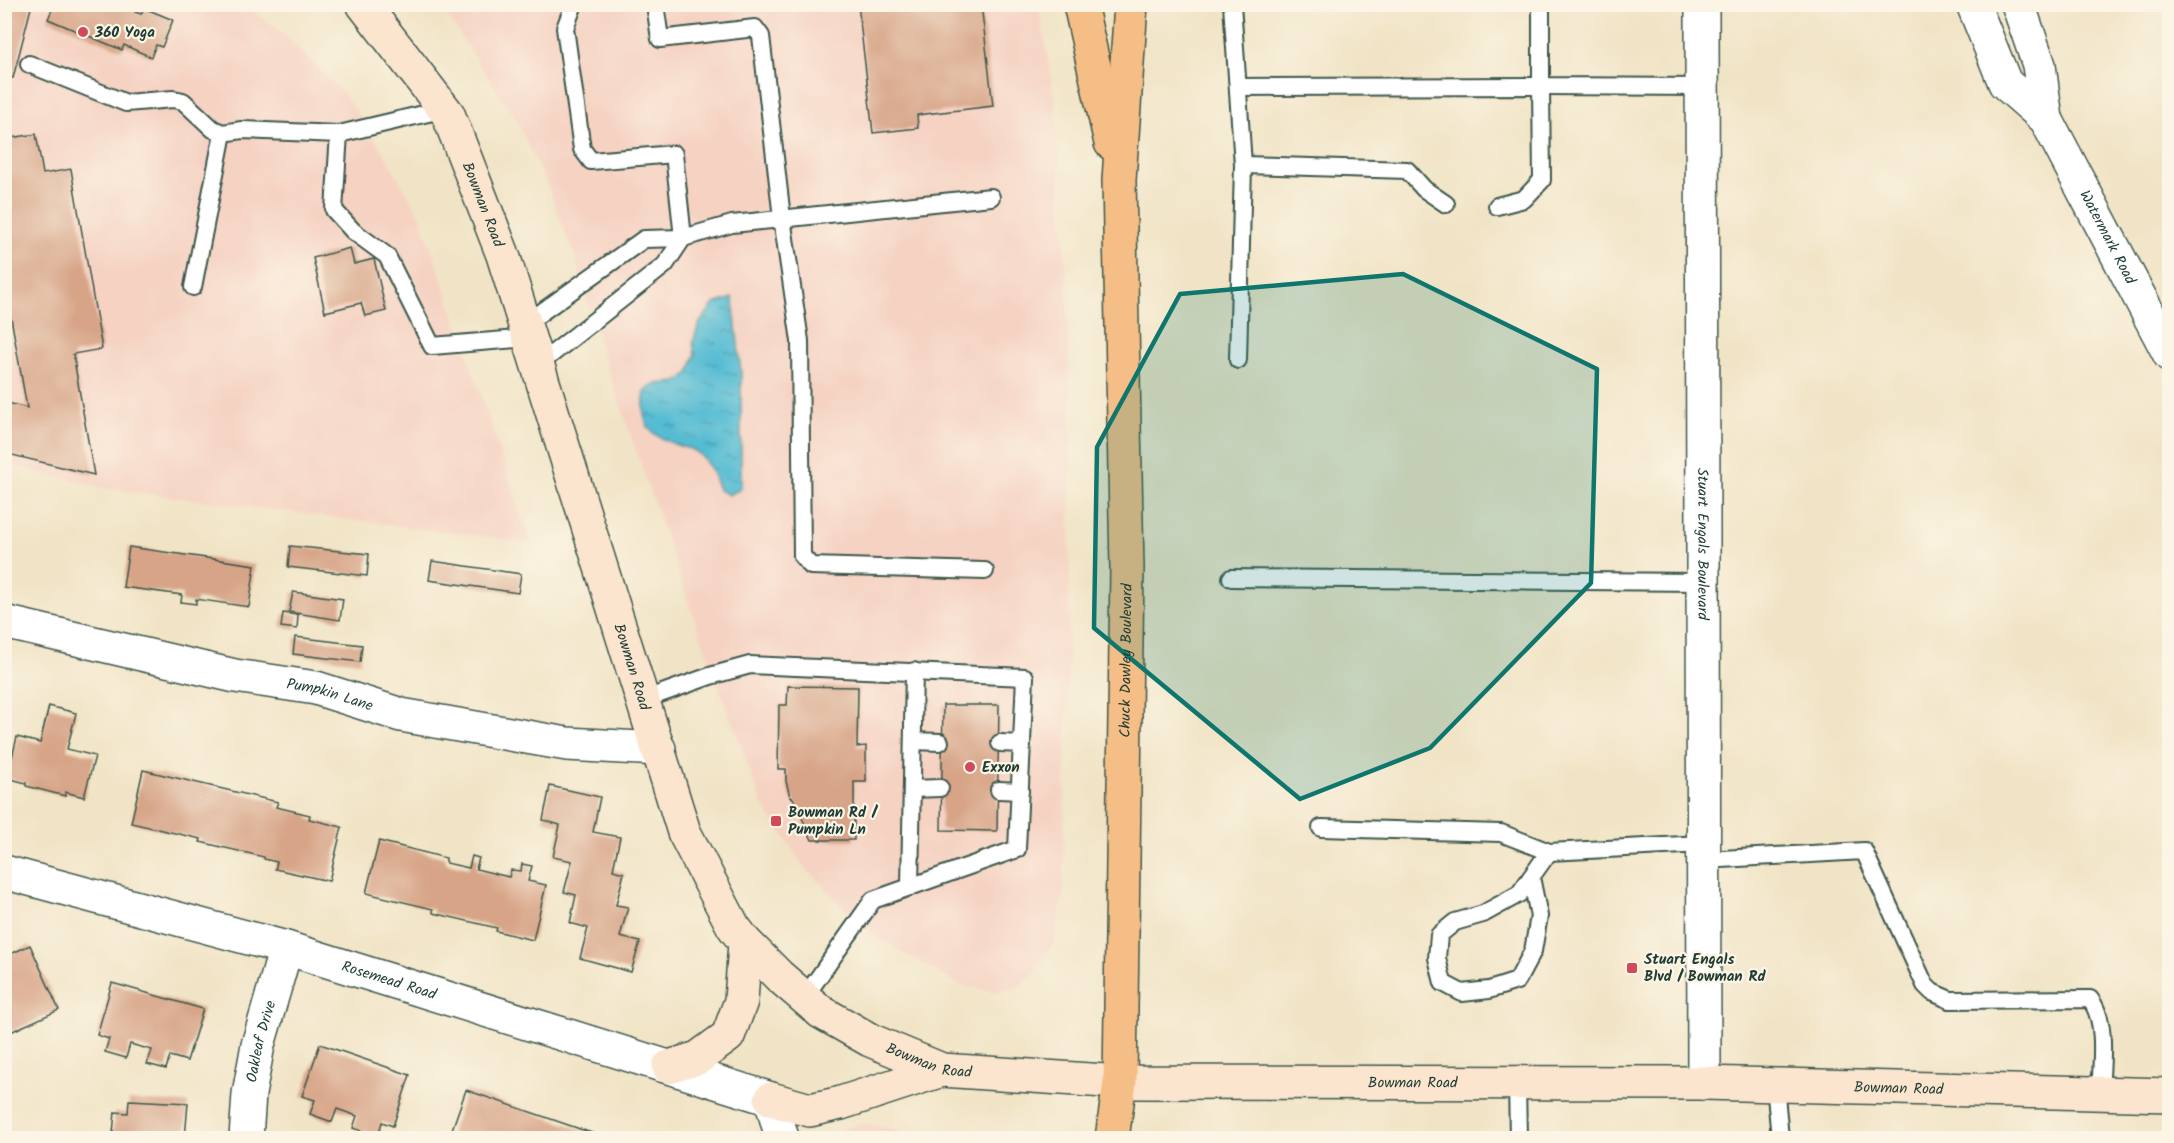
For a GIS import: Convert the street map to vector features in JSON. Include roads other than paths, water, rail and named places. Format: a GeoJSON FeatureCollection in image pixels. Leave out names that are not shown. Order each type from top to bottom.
{"type":"FeatureCollection","features":[{"type":"Feature","properties":{"kind":"main road","name":"Bowman Road"},"geometry":{"type":"LineString","coordinates":[[363,4],[448,114],[503,255],[684,832],[733,926],[745,942],[821,1012],[870,1040],[942,1070],[1120,1082],[1704,1083],[2169,1095]]}},
{"type":"Feature","properties":{"kind":"main road","name":"Chuck Dawley Boulevard"},"geometry":{"type":"LineString","coordinates":[[1080,4],[1119,180]]}},
{"type":"Feature","properties":{"kind":"main road","name":"Chuck Dawley Boulevard"},"geometry":{"type":"LineString","coordinates":[[1112,1138],[1120,1082],[1127,568],[1119,180],[1131,4]]}},
{"type":"Feature","properties":{"kind":"main road"},"geometry":{"type":"LineString","coordinates":[[669,1067],[698,1058],[728,1036],[741,1001],[745,942]]}},
{"type":"Feature","properties":{"kind":"main road"},"geometry":{"type":"LineString","coordinates":[[771,1099],[810,1110],[840,1103],[942,1070]]}},
{"type":"Feature","properties":{"kind":"street","name":"Stuart Engals Boulevard"},"geometry":{"type":"LineString","coordinates":[[1702,4],[1704,1083]]}},
{"type":"Feature","properties":{"kind":"street","name":"Watermark Road"},"geometry":{"type":"LineString","coordinates":[[1973,4],[2005,83],[2046,120],[2169,355]]}},
{"type":"Feature","properties":{"kind":"street","name":"Watermark Road"},"geometry":{"type":"LineString","coordinates":[[2018,4],[2039,65],[2046,120]]}},
{"type":"Feature","properties":{"kind":"street","name":"Pumpkin Lane"},"geometry":{"type":"LineString","coordinates":[[4,622],[235,676],[316,688],[400,715],[567,744],[659,749]]}},
{"type":"Feature","properties":{"kind":"street","name":"Rosemead Road"},"geometry":{"type":"LineString","coordinates":[[4,872],[286,948],[771,1099]]}},
{"type":"Feature","properties":{"kind":"street","name":"Oakleaf Drive"},"geometry":{"type":"LineString","coordinates":[[246,1138],[249,1094],[258,1045],[286,948]]}},
{"type":"Feature","properties":{"kind":"street"},"geometry":{"type":"LineString","coordinates":[[771,1099],[782,1138]]}},
{"type":"Feature","properties":{"kind":"lane"},"geometry":{"type":"LineString","coordinates":[[339,134],[334,210],[353,231],[387,256],[432,346],[531,343],[665,265],[683,238],[674,154],[591,161],[582,149],[565,28],[574,4]]}},
{"type":"Feature","properties":{"kind":"lane"},"geometry":{"type":"LineString","coordinates":[[655,4],[660,39],[755,28],[761,36],[782,218],[800,341],[802,556],[811,566],[985,571]]}},
{"type":"Feature","properties":{"kind":"lane"},"geometry":{"type":"LineString","coordinates":[[1232,4],[1244,165],[1238,360]]}},
{"type":"Feature","properties":{"kind":"lane"},"geometry":{"type":"LineString","coordinates":[[1497,206],[1524,199],[1542,180],[1541,4]]}},
{"type":"Feature","properties":{"kind":"lane"},"geometry":{"type":"LineString","coordinates":[[29,64],[126,103],[173,99],[183,101],[213,129],[223,133],[242,130],[339,134],[445,109]]}},
{"type":"Feature","properties":{"kind":"lane"},"geometry":{"type":"LineString","coordinates":[[1238,87],[1702,87]]}},
{"type":"Feature","properties":{"kind":"lane"},"geometry":{"type":"LineString","coordinates":[[193,287],[223,133]]}},
{"type":"Feature","properties":{"kind":"lane"},"geometry":{"type":"LineString","coordinates":[[1244,165],[1407,170],[1424,189],[1446,204]]}},
{"type":"Feature","properties":{"kind":"lane"},"geometry":{"type":"LineString","coordinates":[[531,343],[644,239],[683,238],[732,224],[991,197]]}},
{"type":"Feature","properties":{"kind":"lane"},"geometry":{"type":"LineString","coordinates":[[1231,578],[1703,582]]}},
{"type":"Feature","properties":{"kind":"lane"},"geometry":{"type":"LineString","coordinates":[[643,700],[750,664],[1025,676],[1017,849],[873,900],[804,998]]}},
{"type":"Feature","properties":{"kind":"lane"},"geometry":{"type":"LineString","coordinates":[[910,887],[914,671]]}},
{"type":"Feature","properties":{"kind":"lane"},"geometry":{"type":"LineString","coordinates":[[913,741],[940,742]]}},
{"type":"Feature","properties":{"kind":"lane"},"geometry":{"type":"LineString","coordinates":[[1000,743],[1022,744]]}},
{"type":"Feature","properties":{"kind":"lane"},"geometry":{"type":"LineString","coordinates":[[912,789],[940,788]]}},
{"type":"Feature","properties":{"kind":"lane"},"geometry":{"type":"LineString","coordinates":[[999,790],[1020,791]]}},
{"type":"Feature","properties":{"kind":"lane"},"geometry":{"type":"LineString","coordinates":[[1321,828],[1502,833],[1549,852],[1864,851],[1925,985],[1932,992],[1950,1000],[2090,999],[2097,1008],[2101,1024],[2100,1094]]}},
{"type":"Feature","properties":{"kind":"lane"},"geometry":{"type":"LineString","coordinates":[[1531,876],[1539,916],[1533,951],[1517,981],[1489,990],[1462,993],[1443,983],[1437,958],[1439,935],[1455,922],[1483,914],[1519,894],[1531,876],[1549,852]]}},
{"type":"Feature","properties":{"kind":"lane"},"geometry":{"type":"LineString","coordinates":[[1517,1083],[1518,1138]]}},
{"type":"Feature","properties":{"kind":"lane"},"geometry":{"type":"LineString","coordinates":[[1775,1085],[1780,1138]]}},
{"type":"Feature","properties":{"kind":"water"},"geometry":{"type":"Polygon","coordinates":[[[733,298],[741,373],[741,489],[729,495],[719,490],[708,465],[698,453],[653,433],[645,420],[644,403],[645,391],[656,384],[677,382],[689,373],[695,355],[693,342],[699,324],[714,304],[733,298]]]}},
{"type":"Feature","properties":{"kind":"place","name":"360 Yoga"},"geometry":{"type":"Point","coordinates":[83,32]}},
{"type":"Feature","properties":{"kind":"place","name":"Exxon"},"geometry":{"type":"Point","coordinates":[970,767]}},
{"type":"Feature","properties":{"kind":"place","name":"Bowman Rd / Pumpkin Ln"},"geometry":{"type":"Point","coordinates":[776,821]}},
{"type":"Feature","properties":{"kind":"place","name":"Stuart Engals Blvd / Bowman Rd"},"geometry":{"type":"Point","coordinates":[1632,968]}}]}
